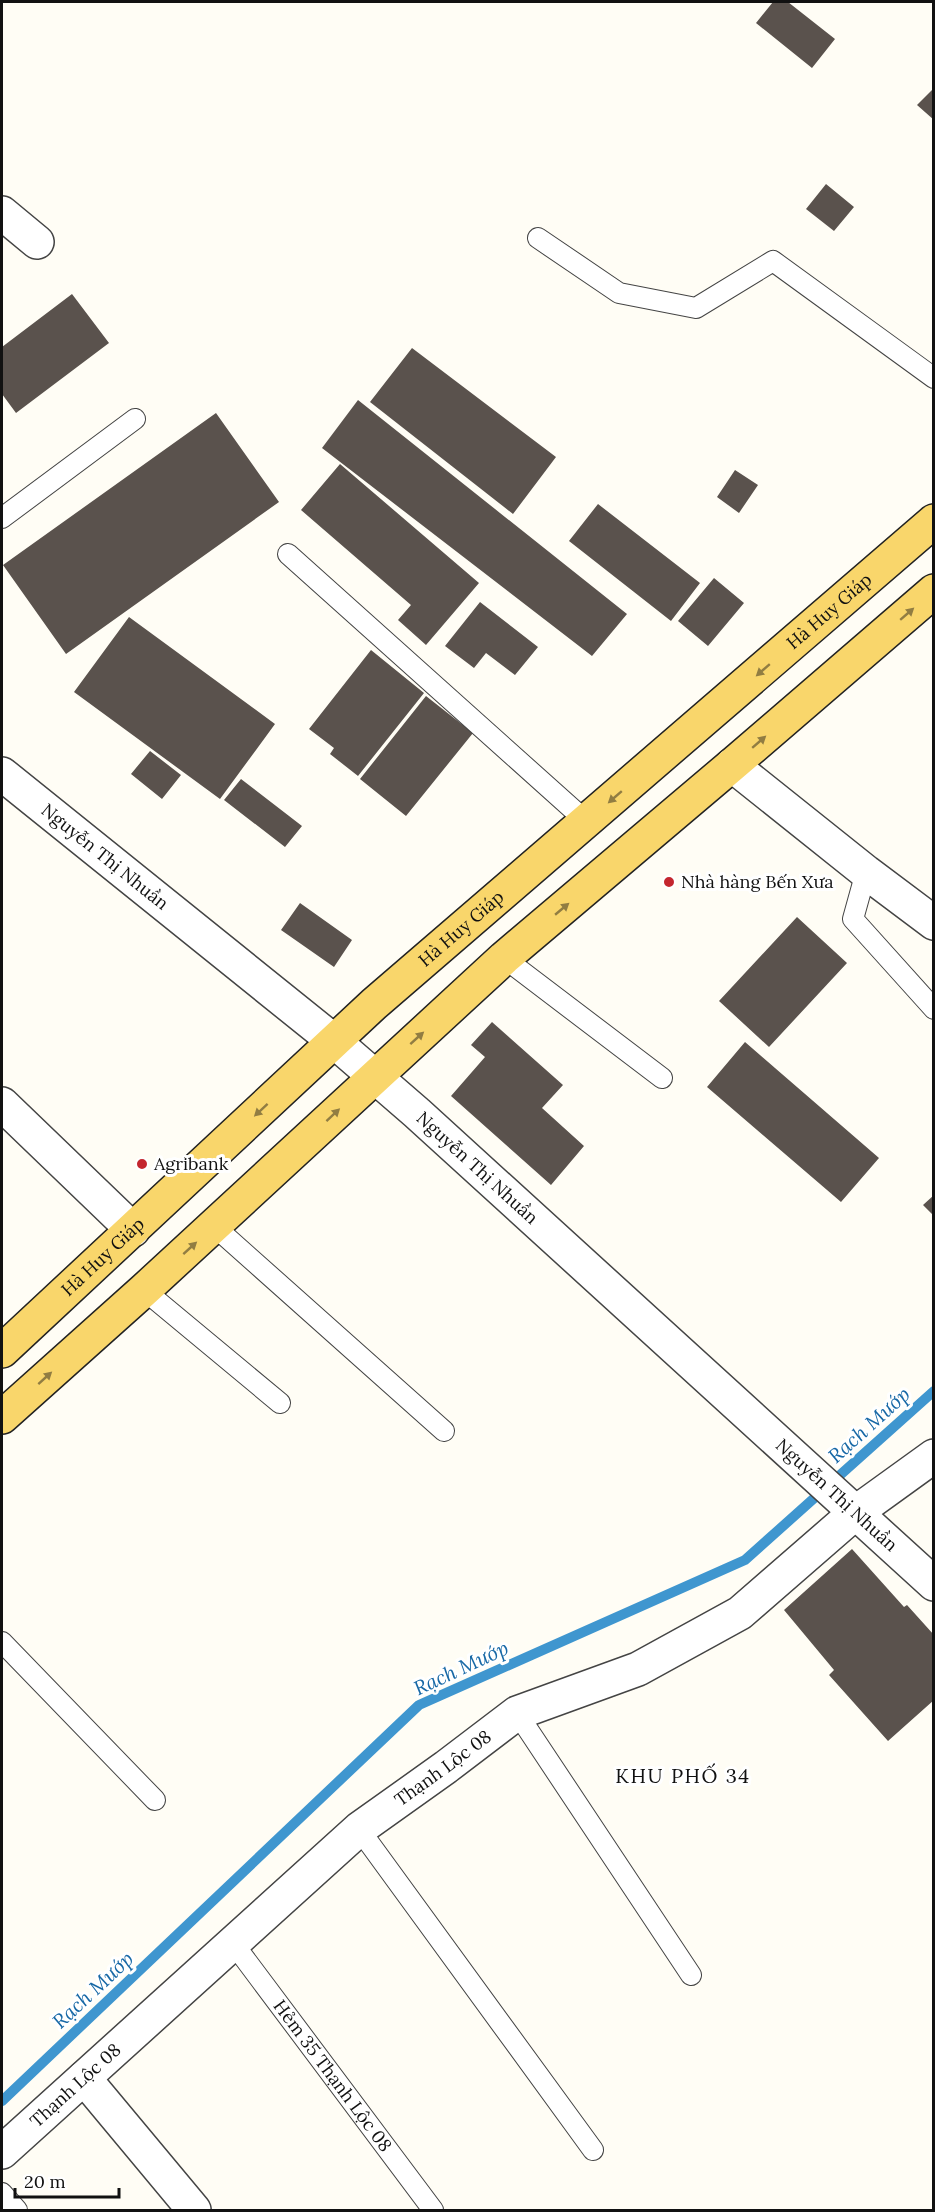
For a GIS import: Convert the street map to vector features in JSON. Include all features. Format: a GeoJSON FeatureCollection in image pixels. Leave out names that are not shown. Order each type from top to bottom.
{"type":"FeatureCollection","features":[{"type":"Feature","properties":{"kind":"main road","name":"Hà Huy Giáp"},"geometry":{"type":"LineString","coordinates":[[2,1351],[374,1004],[933,521]]}},
{"type":"Feature","properties":{"kind":"main road"},"geometry":{"type":"LineString","coordinates":[[2,1417],[214,1226],[504,958],[933,591]]}},
{"type":"Feature","properties":{"kind":"street"},"geometry":{"type":"LineString","coordinates":[[2,213],[37,242]]}},
{"type":"Feature","properties":{"kind":"street"},"geometry":{"type":"LineString","coordinates":[[732,765],[933,923]]}},
{"type":"Feature","properties":{"kind":"street","name":"Nguyễn Thị Nhuần"},"geometry":{"type":"LineString","coordinates":[[2,774],[335,1042],[417,1113],[933,1584]]}},
{"type":"Feature","properties":{"kind":"street"},"geometry":{"type":"LineString","coordinates":[[2,1104],[133,1230]]}},
{"type":"Feature","properties":{"kind":"street","name":"Thạnh Lộc 08"},"geometry":{"type":"LineString","coordinates":[[2,2152],[359,1829],[517,1713],[638,1669],[740,1613],[855,1512],[933,1456]]}},
{"type":"Feature","properties":{"kind":"street"},"geometry":{"type":"LineString","coordinates":[[84,2078],[194,2211]]}},
{"type":"Feature","properties":{"kind":"lane"},"geometry":{"type":"LineString","coordinates":[[538,238],[620,293],[696,308],[773,261],[933,378]]}},
{"type":"Feature","properties":{"kind":"lane"},"geometry":{"type":"LineString","coordinates":[[2,518],[135,419]]}},
{"type":"Feature","properties":{"kind":"lane"},"geometry":{"type":"LineString","coordinates":[[288,554],[587,822]]}},
{"type":"Feature","properties":{"kind":"lane"},"geometry":{"type":"LineString","coordinates":[[866,872],[853,919],[933,1009]]}},
{"type":"Feature","properties":{"kind":"lane"},"geometry":{"type":"LineString","coordinates":[[504,958],[662,1078]]}},
{"type":"Feature","properties":{"kind":"lane"},"geometry":{"type":"LineString","coordinates":[[214,1226],[444,1431]]}},
{"type":"Feature","properties":{"kind":"lane"},"geometry":{"type":"LineString","coordinates":[[144,1290],[280,1402]]}},
{"type":"Feature","properties":{"kind":"lane"},"geometry":{"type":"LineString","coordinates":[[2,1642],[155,1800]]}},
{"type":"Feature","properties":{"kind":"lane"},"geometry":{"type":"LineString","coordinates":[[517,1713],[691,1975]]}},
{"type":"Feature","properties":{"kind":"lane"},"geometry":{"type":"LineString","coordinates":[[359,1829],[593,2150]]}},
{"type":"Feature","properties":{"kind":"lane","name":"Hẻm 35 Thạnh Lộc 08"},"geometry":{"type":"LineString","coordinates":[[233,1942],[433,2211]]}},
{"type":"Feature","properties":{"kind":"lane"},"geometry":{"type":"LineString","coordinates":[[2,2193],[17,2211]]}},
{"type":"Feature","properties":{"kind":"building"},"geometry":{"type":"Polygon","coordinates":[[[773,2],[788,2],[835,39],[812,68],[756,23],[773,2]]]}},
{"type":"Feature","properties":{"kind":"building"},"geometry":{"type":"Polygon","coordinates":[[[934,88],[934,120],[917,105],[934,88]]]}},
{"type":"Feature","properties":{"kind":"building"},"geometry":{"type":"Polygon","coordinates":[[[826,184],[854,207],[834,231],[806,209],[826,184]]]}},
{"type":"Feature","properties":{"kind":"building"},"geometry":{"type":"Polygon","coordinates":[[[72,294],[109,343],[16,413],[2,394],[2,347],[72,294]]]}},
{"type":"Feature","properties":{"kind":"building"},"geometry":{"type":"Polygon","coordinates":[[[412,348],[556,457],[513,514],[370,402],[412,348]]]}},
{"type":"Feature","properties":{"kind":"building"},"geometry":{"type":"Polygon","coordinates":[[[358,400],[627,614],[592,656],[322,448],[358,400]]]}},
{"type":"Feature","properties":{"kind":"building"},"geometry":{"type":"Polygon","coordinates":[[[216,413],[279,502],[66,654],[3,565],[216,413]]]}},
{"type":"Feature","properties":{"kind":"building"},"geometry":{"type":"Polygon","coordinates":[[[340,464],[479,583],[426,645],[398,620],[411,605],[301,510],[340,464]]]}},
{"type":"Feature","properties":{"kind":"building"},"geometry":{"type":"Polygon","coordinates":[[[735,470],[758,485],[739,513],[717,497],[735,470]]]}},
{"type":"Feature","properties":{"kind":"building"},"geometry":{"type":"Polygon","coordinates":[[[598,504],[700,583],[671,621],[569,541],[598,504]]]}},
{"type":"Feature","properties":{"kind":"building"},"geometry":{"type":"Polygon","coordinates":[[[714,578],[744,603],[708,646],[678,621],[714,578]]]}},
{"type":"Feature","properties":{"kind":"building"},"geometry":{"type":"Polygon","coordinates":[[[480,602],[538,647],[515,675],[486,653],[474,668],[445,646],[480,602]]]}},
{"type":"Feature","properties":{"kind":"building"},"geometry":{"type":"Polygon","coordinates":[[[129,617],[275,724],[220,799],[74,692],[129,617]]]}},
{"type":"Feature","properties":{"kind":"building"},"geometry":{"type":"Polygon","coordinates":[[[371,650],[424,693],[358,776],[330,754],[334,748],[309,729],[371,650]]]}},
{"type":"Feature","properties":{"kind":"building"},"geometry":{"type":"Polygon","coordinates":[[[426,696],[473,733],[406,816],[360,779],[426,696]]]}},
{"type":"Feature","properties":{"kind":"building"},"geometry":{"type":"Polygon","coordinates":[[[150,751],[181,775],[162,799],[131,774],[150,751]]]}},
{"type":"Feature","properties":{"kind":"building"},"geometry":{"type":"Polygon","coordinates":[[[241,779],[302,826],[285,847],[224,800],[241,779]]]}},
{"type":"Feature","properties":{"kind":"building"},"geometry":{"type":"Polygon","coordinates":[[[300,903],[352,940],[334,967],[281,930],[300,903]]]}},
{"type":"Feature","properties":{"kind":"building"},"geometry":{"type":"Polygon","coordinates":[[[797,917],[847,963],[769,1047],[719,1001],[797,917]]]}},
{"type":"Feature","properties":{"kind":"building"},"geometry":{"type":"Polygon","coordinates":[[[492,1022],[563,1085],[542,1108],[584,1146],[551,1185],[451,1096],[485,1057],[471,1045],[492,1022]]]}},
{"type":"Feature","properties":{"kind":"building"},"geometry":{"type":"Polygon","coordinates":[[[745,1042],[879,1158],[841,1202],[707,1087],[745,1042]]]}},
{"type":"Feature","properties":{"kind":"building"},"geometry":{"type":"Polygon","coordinates":[[[934,1195],[934,1216],[923,1205],[934,1195]]]}},
{"type":"Feature","properties":{"kind":"building"},"geometry":{"type":"Polygon","coordinates":[[[852,1549],[904,1607],[907,1605],[934,1635],[934,1700],[888,1741],[829,1675],[834,1670],[784,1610],[852,1549]]]}},
{"type":"Feature","properties":{"kind":"waterway","name":"Rạch Mướp"},"geometry":{"type":"LineString","coordinates":[[2,2101],[419,1705],[745,1560],[934,1391]]}},
{"type":"Feature","properties":{"kind":"place","name":"Nhà hàng Bến Xưa"},"geometry":{"type":"Point","coordinates":[669,882]}},
{"type":"Feature","properties":{"kind":"place","name":"Agribank"},"geometry":{"type":"Point","coordinates":[142,1164]}},
{"type":"Feature","properties":{"kind":"district","name":"KHU PHỐ 34"},"geometry":{"type":"Point","coordinates":[683,1776]}}]}
